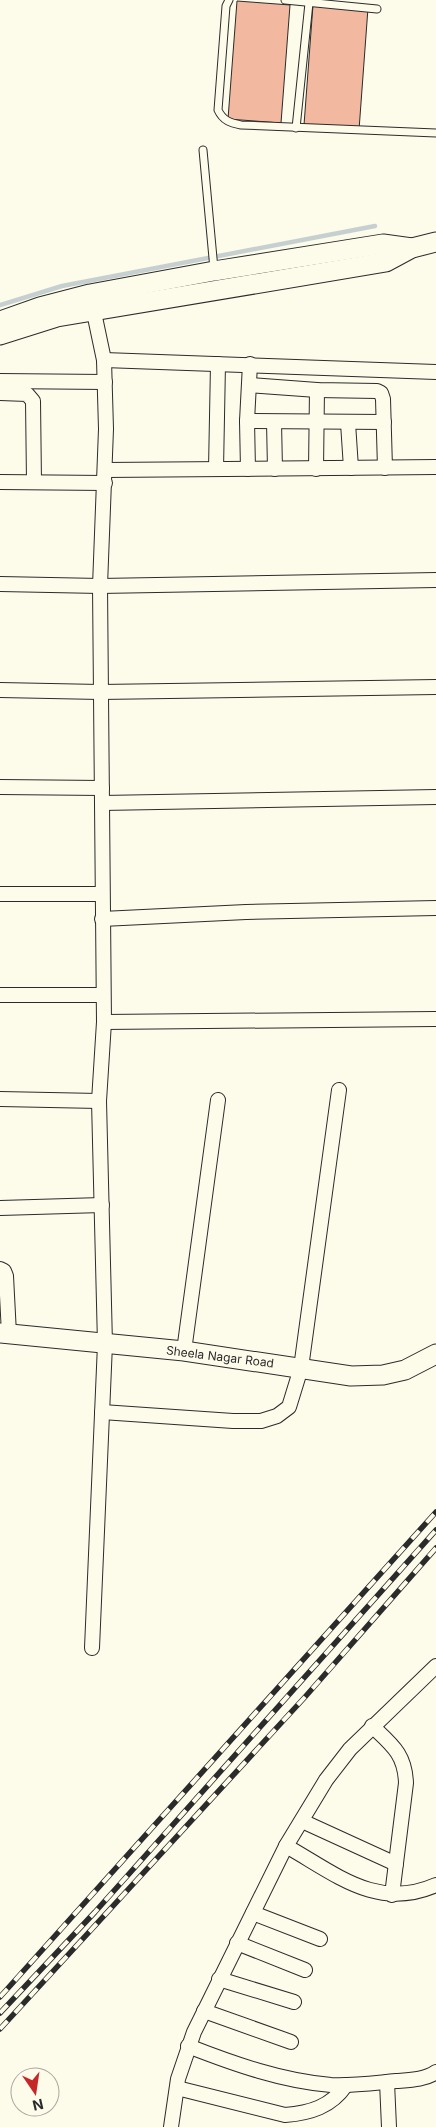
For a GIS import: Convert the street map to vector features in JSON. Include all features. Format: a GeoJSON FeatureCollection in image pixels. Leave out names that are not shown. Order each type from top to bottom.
{"type":"FeatureCollection","features":[{"type":"Feature","properties":{"kind":"street"},"geometry":{"type":"LineString","coordinates":[[0,321],[40,307],[92,303],[386,262],[412,248],[436,242]]}},
{"type":"Feature","properties":{"kind":"street"},"geometry":{"type":"LineString","coordinates":[[0,335],[92,303],[214,266],[383,244],[412,248]]}},
{"type":"Feature","properties":{"kind":"street"},"geometry":{"type":"LineString","coordinates":[[92,303],[104,360],[105,382],[105,476],[100,586],[104,1022],[99,1101],[105,1344],[92,1648]]}},
{"type":"Feature","properties":{"kind":"street"},"geometry":{"type":"LineString","coordinates":[[104,360],[436,372]]}},
{"type":"Feature","properties":{"kind":"street"},"geometry":{"type":"LineString","coordinates":[[216,469],[218,364]]}},
{"type":"Feature","properties":{"kind":"street"},"geometry":{"type":"LineString","coordinates":[[248,469],[247,421],[250,364]]}},
{"type":"Feature","properties":{"kind":"street"},"geometry":{"type":"LineString","coordinates":[[0,381],[105,382]]}},
{"type":"Feature","properties":{"kind":"street"},"geometry":{"type":"LineString","coordinates":[[249,386],[377,391],[381,393],[383,399],[385,468]]}},
{"type":"Feature","properties":{"kind":"street"},"geometry":{"type":"LineString","coordinates":[[316,469],[317,390]]}},
{"type":"Feature","properties":{"kind":"street"},"geometry":{"type":"LineString","coordinates":[[0,393],[27,394],[32,401],[34,482]]}},
{"type":"Feature","properties":{"kind":"street"},"geometry":{"type":"LineString","coordinates":[[247,421],[384,422]]}},
{"type":"Feature","properties":{"kind":"street"},"geometry":{"type":"LineString","coordinates":[[274,422],[276,469]]}},
{"type":"Feature","properties":{"kind":"street"},"geometry":{"type":"LineString","coordinates":[[348,423],[351,468]]}},
{"type":"Feature","properties":{"kind":"street"},"geometry":{"type":"LineString","coordinates":[[0,482],[34,482],[216,469],[436,467]]}},
{"type":"Feature","properties":{"kind":"street"},"geometry":{"type":"LineString","coordinates":[[0,584],[100,586],[436,580]]}},
{"type":"Feature","properties":{"kind":"street"},"geometry":{"type":"LineString","coordinates":[[0,690],[100,692],[436,687]]}},
{"type":"Feature","properties":{"kind":"street"},"geometry":{"type":"LineString","coordinates":[[0,787],[102,788]]}},
{"type":"Feature","properties":{"kind":"street"},"geometry":{"type":"LineString","coordinates":[[102,803],[436,797]]}},
{"type":"Feature","properties":{"kind":"street"},"geometry":{"type":"LineString","coordinates":[[0,894],[102,894]]}},
{"type":"Feature","properties":{"kind":"street"},"geometry":{"type":"LineString","coordinates":[[102,919],[246,912],[436,908]]}},
{"type":"Feature","properties":{"kind":"street"},"geometry":{"type":"LineString","coordinates":[[0,995],[104,995]]}},
{"type":"Feature","properties":{"kind":"street"},"geometry":{"type":"LineString","coordinates":[[104,1022],[435,1019]]}},
{"type":"Feature","properties":{"kind":"street"},"geometry":{"type":"LineString","coordinates":[[102,1412],[233,1421],[261,1421],[277,1416],[289,1407],[301,1368],[339,1090]]}},
{"type":"Feature","properties":{"kind":"street"},"geometry":{"type":"LineString","coordinates":[[0,1099],[99,1101]]}},
{"type":"Feature","properties":{"kind":"street"},"geometry":{"type":"LineString","coordinates":[[184,1352],[218,1100]]}},
{"type":"Feature","properties":{"kind":"street"},"geometry":{"type":"LineString","coordinates":[[0,1208],[102,1205]]}},
{"type":"Feature","properties":{"kind":"street"},"geometry":{"type":"LineString","coordinates":[[0,1269],[4,1270],[6,1276],[4,1334]]}},
{"type":"Feature","properties":{"kind":"street","name":"Sheela Nagar Road"},"geometry":{"type":"LineString","coordinates":[[4,1334],[184,1352],[351,1376],[374,1376],[405,1370],[436,1354]]}},
{"type":"Feature","properties":{"kind":"street"},"geometry":{"type":"LineString","coordinates":[[171,2127],[177,2088],[188,2046],[219,1979],[286,1846],[326,1780],[350,1749],[436,1666]]}},
{"type":"Feature","properties":{"kind":"street"},"geometry":{"type":"LineString","coordinates":[[372,1726],[394,1747],[401,1757],[406,1770],[392,1895]]}},
{"type":"Feature","properties":{"kind":"street"},"geometry":{"type":"LineString","coordinates":[[302,1821],[396,1864]]}},
{"type":"Feature","properties":{"kind":"street"},"geometry":{"type":"LineString","coordinates":[[286,1846],[361,1888],[392,1895],[407,1894],[436,1885]]}},
{"type":"Feature","properties":{"kind":"street"},"geometry":{"type":"LineString","coordinates":[[253,1913],[320,1938]]}},
{"type":"Feature","properties":{"kind":"street"},"geometry":{"type":"LineString","coordinates":[[237,1943],[304,1970]]}},
{"type":"Feature","properties":{"kind":"street"},"geometry":{"type":"LineString","coordinates":[[219,1979],[294,2002]]}},
{"type":"Feature","properties":{"kind":"street"},"geometry":{"type":"LineString","coordinates":[[204,2011],[290,2042]]}},
{"type":"Feature","properties":{"kind":"street"},"geometry":{"type":"LineString","coordinates":[[188,2046],[237,2064],[303,2081],[346,2085],[426,2077],[436,2072]]}},
{"type":"Feature","properties":{"kind":"street"},"geometry":{"type":"LineString","coordinates":[[387,2082],[389,2127]]}},
{"type":"Feature","properties":{"kind":"street"},"geometry":{"type":"LineString","coordinates":[[177,2088],[284,2115],[297,2114],[330,2103],[338,2097],[346,2085]]}},
{"type":"Feature","properties":{"kind":"lane"},"geometry":{"type":"LineString","coordinates":[[229,0],[226,6],[218,110],[221,116],[228,122],[241,125],[296,128],[436,133]]}},
{"type":"Feature","properties":{"kind":"lane"},"geometry":{"type":"LineString","coordinates":[[285,0],[377,9]]}},
{"type":"Feature","properties":{"kind":"lane"},"geometry":{"type":"LineString","coordinates":[[296,128],[309,3]]}},
{"type":"Feature","properties":{"kind":"lane"},"geometry":{"type":"LineString","coordinates":[[203,150],[214,266]]}},
{"type":"Feature","properties":{"kind":"building"},"geometry":{"type":"Polygon","coordinates":[[[237,1],[290,5],[281,123],[228,119],[237,1]]]}},
{"type":"Feature","properties":{"kind":"building"},"geometry":{"type":"Polygon","coordinates":[[[313,5],[368,8],[359,130],[304,125],[313,5]]]}},
{"type":"Feature","properties":{"kind":"waterway"},"geometry":{"type":"LineString","coordinates":[[0,305],[62,286],[375,226]]}},
{"type":"Feature","properties":{"kind":"railway"},"geometry":{"type":"LineString","coordinates":[[0,1997],[436,1512]]}},
{"type":"Feature","properties":{"kind":"railway"},"geometry":{"type":"LineString","coordinates":[[0,2013],[95,1912],[436,1530]]}},
{"type":"Feature","properties":{"kind":"railway"},"geometry":{"type":"LineString","coordinates":[[0,2029],[305,1697],[436,1548]]}}]}
